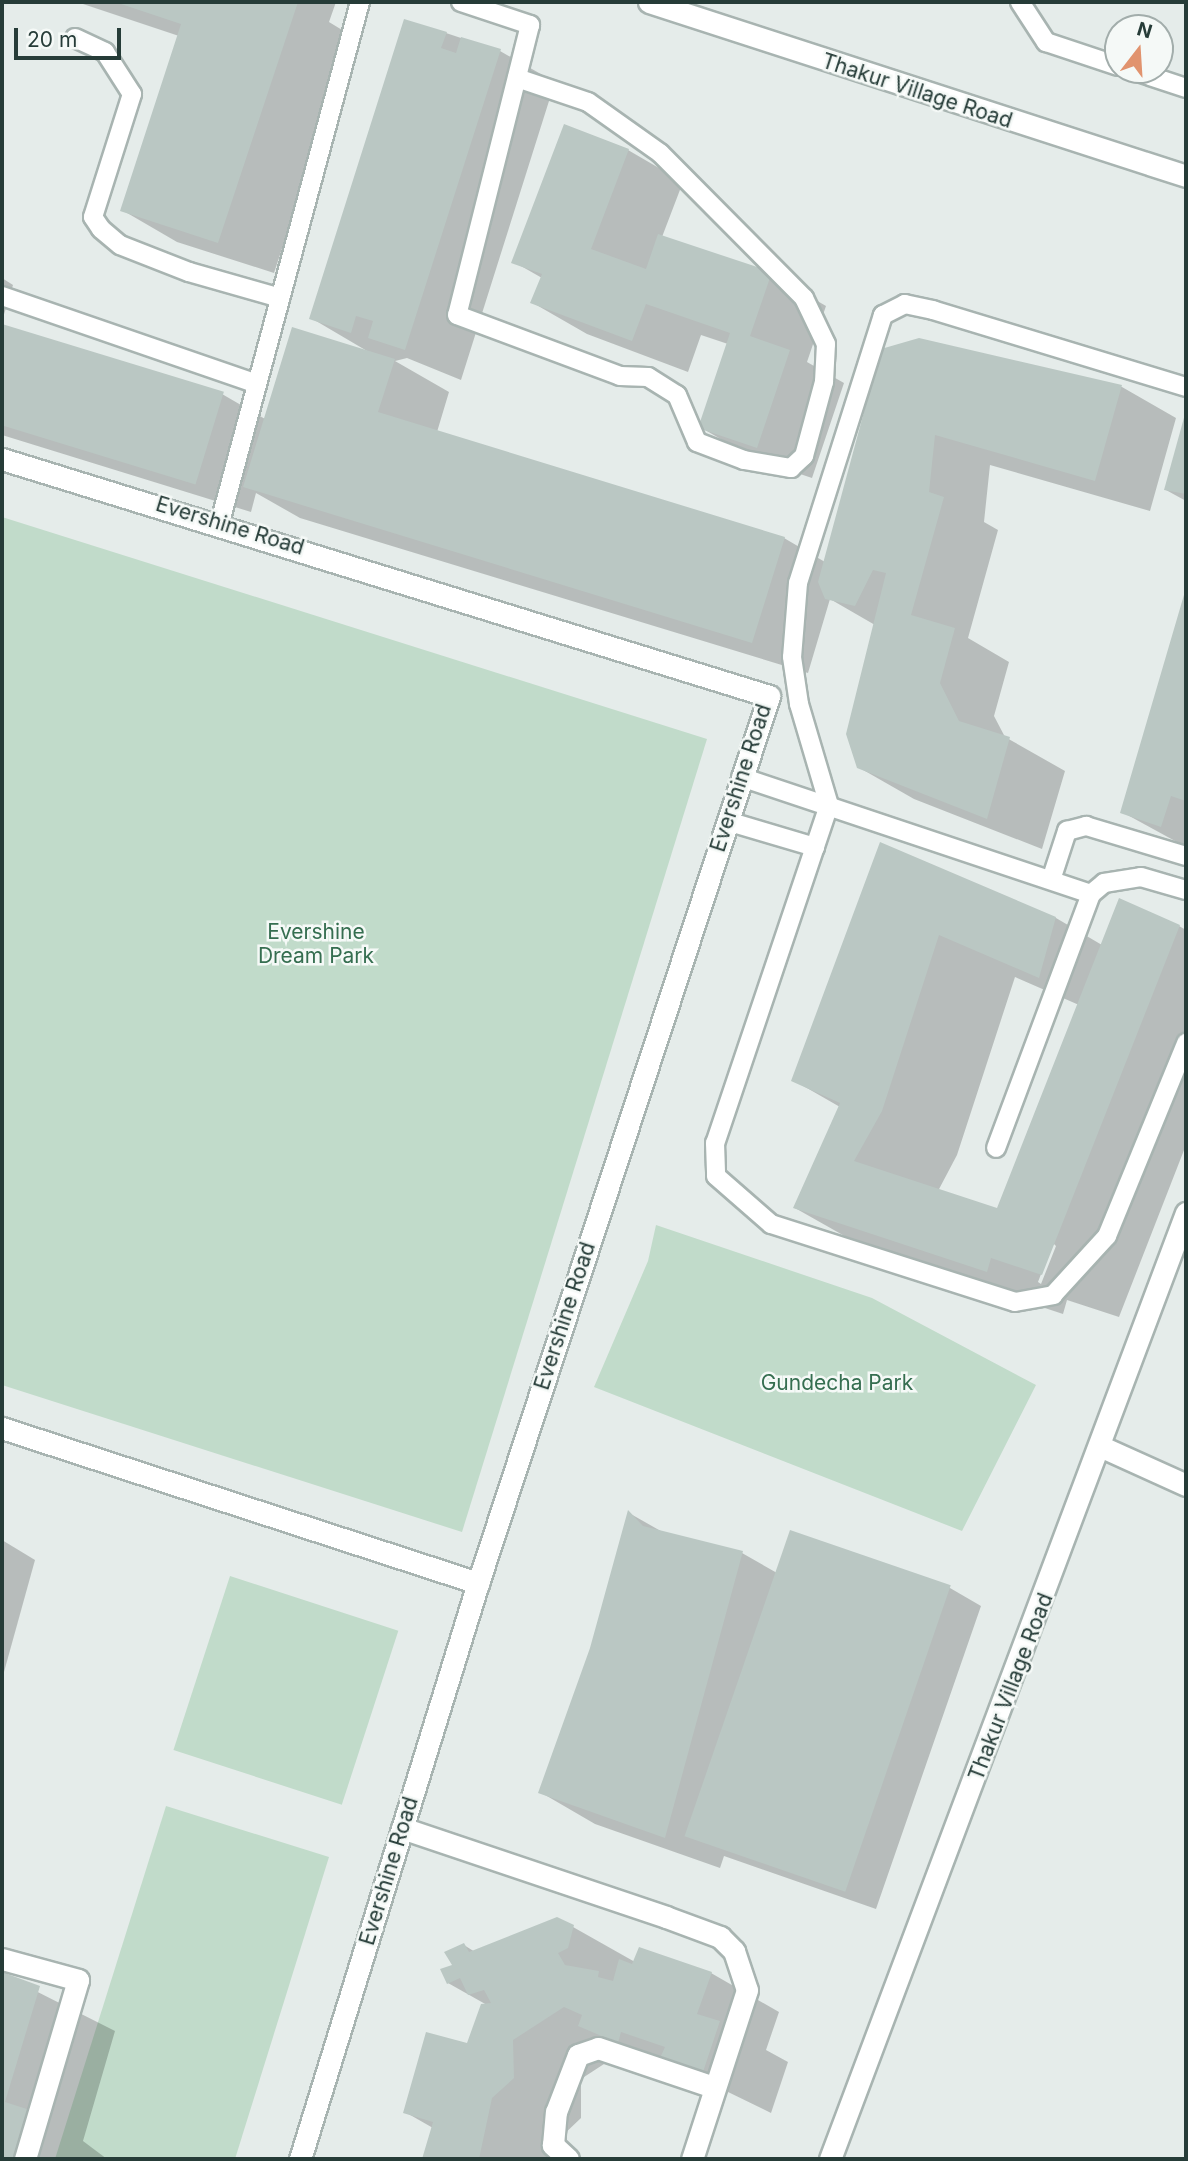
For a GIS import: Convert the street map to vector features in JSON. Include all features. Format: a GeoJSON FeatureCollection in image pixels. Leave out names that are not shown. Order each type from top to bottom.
{"type":"FeatureCollection","features":[{"type":"Feature","properties":{"kind":"street","name":"Thakur Village Road"},"geometry":{"type":"LineString","coordinates":[[649,2],[1186,176]]}},
{"type":"Feature","properties":{"kind":"street","name":"Evershine Road"},"geometry":{"type":"LineString","coordinates":[[2,459],[220,522],[769,696],[478,1583],[300,2159]]}},
{"type":"Feature","properties":{"kind":"street","name":"Thakur Village Road"},"geometry":{"type":"LineString","coordinates":[[830,2159],[1102,1447],[1186,1213]]}},
{"type":"Feature","properties":{"kind":"street"},"geometry":{"type":"LineString","coordinates":[[2,1428],[478,1583]]}},
{"type":"Feature","properties":{"kind":"street"},"geometry":{"type":"LineString","coordinates":[[1102,1447],[1186,1485]]}},
{"type":"Feature","properties":{"kind":"street"},"geometry":{"type":"LineString","coordinates":[[402,1828],[720,1937],[734,1951],[747,1990],[713,2087],[692,2159]]}},
{"type":"Feature","properties":{"kind":"street"},"geometry":{"type":"LineString","coordinates":[[2,1959],[78,1980],[25,2159]]}},
{"type":"Feature","properties":{"kind":"street"},"geometry":{"type":"LineString","coordinates":[[568,2159],[553,2145],[556,2112],[578,2055],[598,2048],[713,2087]]}},
{"type":"Feature","properties":{"kind":"lane"},"geometry":{"type":"LineString","coordinates":[[220,522],[360,2]]}},
{"type":"Feature","properties":{"kind":"lane"},"geometry":{"type":"LineString","coordinates":[[461,2],[530,25],[457,315],[620,376],[648,377],[677,395],[697,442],[769,467],[791,468],[804,456],[824,382],[826,344],[804,298],[660,153],[588,102],[517,78]]}},
{"type":"Feature","properties":{"kind":"lane"},"geometry":{"type":"LineString","coordinates":[[1020,2],[1046,42],[1104,61]]}},
{"type":"Feature","properties":{"kind":"lane"},"geometry":{"type":"LineString","coordinates":[[75,38],[105,52],[132,94],[93,218],[101,229],[120,245],[189,272],[280,298]]}},
{"type":"Feature","properties":{"kind":"lane"},"geometry":{"type":"LineString","coordinates":[[2,296],[257,384]]}},
{"type":"Feature","properties":{"kind":"lane"},"geometry":{"type":"LineString","coordinates":[[1186,387],[905,304],[883,315],[832,466],[798,583],[792,657],[799,704],[829,805],[715,1143],[716,1175],[771,1224],[1015,1302],[1053,1295],[1107,1236],[1186,1043]]}},
{"type":"Feature","properties":{"kind":"lane"},"geometry":{"type":"LineString","coordinates":[[804,456],[832,466]]}},
{"type":"Feature","properties":{"kind":"lane"},"geometry":{"type":"LineString","coordinates":[[741,777],[1091,894]]}},
{"type":"Feature","properties":{"kind":"lane"},"geometry":{"type":"LineString","coordinates":[[727,821],[815,847]]}},
{"type":"Feature","properties":{"kind":"lane"},"geometry":{"type":"LineString","coordinates":[[1051,880],[1067,831],[1086,826],[1186,856]]}},
{"type":"Feature","properties":{"kind":"lane"},"geometry":{"type":"LineString","coordinates":[[996,1148],[1091,894],[1104,883],[1141,877],[1186,890]]}},
{"type":"Feature","properties":{"kind":"green space","name":"Evershine Dream Park"},"geometry":{"type":"Polygon","coordinates":[[[2,517],[707,739],[462,1532],[2,1385],[2,517]]]}},
{"type":"Feature","properties":{"kind":"green space","name":"Gundecha Park"},"geometry":{"type":"Polygon","coordinates":[[[656,1225],[872,1298],[1036,1385],[962,1531],[594,1387],[648,1261],[656,1225]]]}},
{"type":"Feature","properties":{"kind":"green space"},"geometry":{"type":"Polygon","coordinates":[[[230,1576],[398,1631],[342,1805],[173,1750],[230,1576]]]}},
{"type":"Feature","properties":{"kind":"green space"},"geometry":{"type":"Polygon","coordinates":[[[166,1806],[329,1857],[235,2159],[55,2159],[166,1806]]]}},
{"type":"Feature","properties":{"kind":"building"},"geometry":{"type":"Polygon","coordinates":[[[115,2],[298,2],[218,243],[120,211],[181,24],[115,2]]]}},
{"type":"Feature","properties":{"kind":"building"},"geometry":{"type":"Polygon","coordinates":[[[404,19],[447,32],[441,48],[456,53],[461,37],[501,49],[405,350],[368,338],[373,321],[356,316],[351,333],[309,319],[404,19]]]}},
{"type":"Feature","properties":{"kind":"building"},"geometry":{"type":"Polygon","coordinates":[[[564,124],[629,149],[591,249],[646,269],[658,234],[772,272],[750,336],[790,350],[757,448],[698,428],[730,333],[646,304],[632,341],[530,303],[542,274],[511,263],[564,124]]]}},
{"type":"Feature","properties":{"kind":"building"},"geometry":{"type":"Polygon","coordinates":[[[2,324],[224,392],[196,485],[2,425],[2,324]]]}},
{"type":"Feature","properties":{"kind":"building"},"geometry":{"type":"Polygon","coordinates":[[[292,327],[395,359],[378,412],[785,537],[752,643],[243,487],[292,327]]]}},
{"type":"Feature","properties":{"kind":"building"},"geometry":{"type":"Polygon","coordinates":[[[919,338],[1122,385],[1095,481],[935,435],[929,492],[944,497],[911,615],[955,628],[940,683],[959,721],[1010,737],[987,819],[857,768],[846,734],[886,573],[873,570],[855,606],[825,599],[818,582],[881,349],[919,338]]]}},
{"type":"Feature","properties":{"kind":"building"},"geometry":{"type":"Polygon","coordinates":[[[1186,414],[1186,494],[1164,490],[1186,414]]]}},
{"type":"Feature","properties":{"kind":"building"},"geometry":{"type":"Polygon","coordinates":[[[1186,588],[1186,801],[1171,796],[1161,827],[1120,813],[1186,588]]]}},
{"type":"Feature","properties":{"kind":"building"},"geometry":{"type":"Polygon","coordinates":[[[880,842],[1056,917],[1039,978],[939,935],[882,1111],[854,1161],[997,1208],[1119,898],[1180,925],[1042,1275],[991,1258],[987,1272],[793,1208],[840,1103],[791,1081],[880,842]]]}},
{"type":"Feature","properties":{"kind":"building"},"geometry":{"type":"Polygon","coordinates":[[[628,1510],[643,1526],[743,1551],[665,1838],[538,1793],[590,1648],[628,1510]]]}},
{"type":"Feature","properties":{"kind":"building"},"geometry":{"type":"Polygon","coordinates":[[[790,1530],[951,1585],[845,1892],[685,1836],[790,1530]]]}},
{"type":"Feature","properties":{"kind":"building"},"geometry":{"type":"Polygon","coordinates":[[[557,1917],[574,1925],[568,1948],[558,1953],[565,1965],[599,1971],[598,1977],[613,1981],[619,1959],[632,1964],[639,1947],[712,1972],[697,2014],[720,2021],[702,2075],[660,2058],[665,2047],[621,2032],[618,2043],[578,2026],[582,2015],[564,2007],[513,2040],[514,2078],[492,2098],[479,2159],[422,2159],[433,2122],[403,2113],[426,2032],[467,2043],[481,2004],[491,2003],[484,1990],[468,1995],[460,1978],[447,1984],[440,1969],[452,1965],[444,1952],[464,1943],[469,1952],[557,1917]]]}},
{"type":"Feature","properties":{"kind":"building"},"geometry":{"type":"Polygon","coordinates":[[[2,1972],[40,1986],[5,2102],[33,2111],[18,2159],[2,2159],[2,1972]]]}}]}
